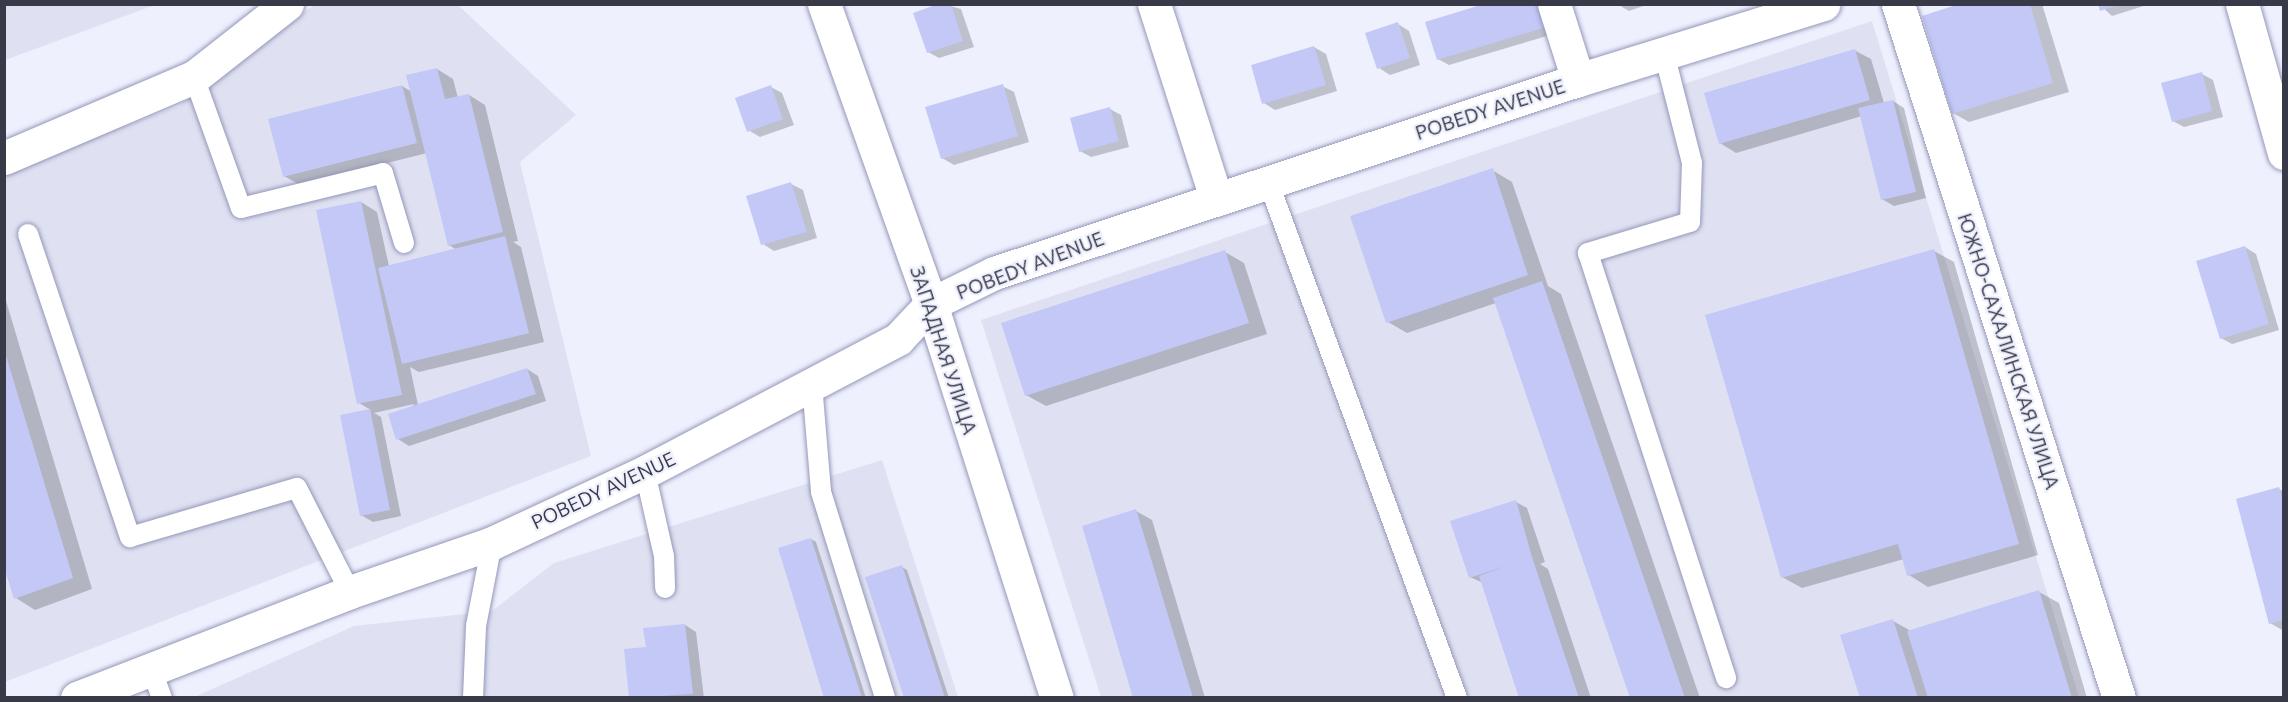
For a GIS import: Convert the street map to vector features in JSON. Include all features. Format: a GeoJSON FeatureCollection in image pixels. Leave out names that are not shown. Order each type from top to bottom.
{"type":"FeatureCollection","features":[{"type":"Feature","properties":{"kind":"street"},"geometry":{"type":"LineString","coordinates":[[4,159],[194,77],[287,4]]}},
{"type":"Feature","properties":{"kind":"street","name":"ЗАПАДНАЯ УЛИЦА"},"geometry":{"type":"LineString","coordinates":[[824,4],[931,304],[1057,698]]}},
{"type":"Feature","properties":{"kind":"street"},"geometry":{"type":"LineString","coordinates":[[1154,4],[1216,198]]}},
{"type":"Feature","properties":{"kind":"street"},"geometry":{"type":"LineString","coordinates":[[1554,4],[1578,80]]}},
{"type":"Feature","properties":{"kind":"street","name":"POBEDY AVENUE"},"geometry":{"type":"LineString","coordinates":[[77,698],[157,683],[350,592],[492,543],[645,472],[898,339],[931,304],[994,273],[1216,198],[1664,53],[1770,12],[1824,4]]}},
{"type":"Feature","properties":{"kind":"street","name":"ЮЖНО-САХАЛИНСКАЯ УЛИЦА"},"geometry":{"type":"LineString","coordinates":[[1898,4],[2119,698]]}},
{"type":"Feature","properties":{"kind":"street"},"geometry":{"type":"LineString","coordinates":[[2242,4],[2283,153]]}},
{"type":"Feature","properties":{"kind":"lane"},"geometry":{"type":"LineString","coordinates":[[1664,53],[1692,163],[1690,222],[1588,253],[1726,678]]}},
{"type":"Feature","properties":{"kind":"lane"},"geometry":{"type":"LineString","coordinates":[[194,77],[240,208],[382,173],[404,243]]}},
{"type":"Feature","properties":{"kind":"lane"},"geometry":{"type":"LineString","coordinates":[[1268,181],[1457,698]]}},
{"type":"Feature","properties":{"kind":"lane"},"geometry":{"type":"LineString","coordinates":[[28,234],[130,537],[297,488],[350,592]]}},
{"type":"Feature","properties":{"kind":"lane"},"geometry":{"type":"LineString","coordinates":[[812,384],[821,492],[885,698]]}},
{"type":"Feature","properties":{"kind":"lane"},"geometry":{"type":"LineString","coordinates":[[645,472],[664,556],[665,588]]}},
{"type":"Feature","properties":{"kind":"lane"},"geometry":{"type":"LineString","coordinates":[[473,698],[476,626],[492,543]]}},
{"type":"Feature","properties":{"kind":"shaded area"},"geometry":{"type":"Polygon","coordinates":[[[5,4],[155,4],[155,5],[5,60],[5,4]]]}},
{"type":"Feature","properties":{"kind":"shaded area"},"geometry":{"type":"Polygon","coordinates":[[[314,5],[458,5],[576,115],[520,162],[591,456],[5,682],[4,171],[179,106],[314,5]]]}},
{"type":"Feature","properties":{"kind":"shaded area"},"geometry":{"type":"Polygon","coordinates":[[[1872,21],[2079,697],[1101,697],[981,320],[1872,21]]]}},
{"type":"Feature","properties":{"kind":"shaded area"},"geometry":{"type":"Polygon","coordinates":[[[882,460],[958,697],[192,698],[354,626],[492,611],[554,563],[882,460]]]}},
{"type":"Feature","properties":{"kind":"building"},"geometry":{"type":"Polygon","coordinates":[[[938,4],[951,4],[963,41],[927,53],[913,13],[938,4]]]}},
{"type":"Feature","properties":{"kind":"building"},"geometry":{"type":"Polygon","coordinates":[[[1484,4],[1540,4],[1546,27],[1437,60],[1425,22],[1484,4]]]}},
{"type":"Feature","properties":{"kind":"building"},"geometry":{"type":"Polygon","coordinates":[[[1959,4],[2030,4],[2053,83],[1952,114],[1922,16],[1959,4]]]}},
{"type":"Feature","properties":{"kind":"building"},"geometry":{"type":"Polygon","coordinates":[[[2098,4],[2118,4],[2118,5],[2100,11],[2098,4]]]}},
{"type":"Feature","properties":{"kind":"building"},"geometry":{"type":"Polygon","coordinates":[[[1398,22],[1410,58],[1377,69],[1365,33],[1398,22]]]}},
{"type":"Feature","properties":{"kind":"building"},"geometry":{"type":"Polygon","coordinates":[[[1314,46],[1326,85],[1262,104],[1251,65],[1314,46]]]}},
{"type":"Feature","properties":{"kind":"building"},"geometry":{"type":"Polygon","coordinates":[[[1855,49],[1870,100],[1719,144],[1704,93],[1855,49]]]}},
{"type":"Feature","properties":{"kind":"building"},"geometry":{"type":"Polygon","coordinates":[[[437,68],[445,99],[469,94],[503,232],[448,246],[406,75],[437,68]]]}},
{"type":"Feature","properties":{"kind":"building"},"geometry":{"type":"Polygon","coordinates":[[[2202,72],[2212,111],[2172,122],[2161,83],[2202,72]]]}},
{"type":"Feature","properties":{"kind":"building"},"geometry":{"type":"Polygon","coordinates":[[[1003,84],[1018,136],[941,159],[925,107],[1003,84]]]}},
{"type":"Feature","properties":{"kind":"building"},"geometry":{"type":"Polygon","coordinates":[[[402,85],[417,143],[283,177],[268,119],[402,85]]]}},
{"type":"Feature","properties":{"kind":"building"},"geometry":{"type":"Polygon","coordinates":[[[771,85],[783,119],[747,132],[735,98],[771,85]]]}},
{"type":"Feature","properties":{"kind":"building"},"geometry":{"type":"Polygon","coordinates":[[[1893,100],[1916,192],[1881,200],[1858,108],[1893,100]]]}},
{"type":"Feature","properties":{"kind":"building"},"geometry":{"type":"Polygon","coordinates":[[[1110,107],[1119,141],[1079,152],[1070,118],[1110,107]]]}},
{"type":"Feature","properties":{"kind":"building"},"geometry":{"type":"Polygon","coordinates":[[[1493,168],[1528,275],[1386,323],[1350,216],[1493,168]]]}},
{"type":"Feature","properties":{"kind":"building"},"geometry":{"type":"Polygon","coordinates":[[[791,182],[807,232],[761,245],[746,196],[791,182]]]}},
{"type":"Feature","properties":{"kind":"building"},"geometry":{"type":"Polygon","coordinates":[[[361,201],[402,395],[357,404],[316,210],[361,201]]]}},
{"type":"Feature","properties":{"kind":"building"},"geometry":{"type":"Polygon","coordinates":[[[505,236],[529,333],[402,364],[378,268],[505,236]]]}},
{"type":"Feature","properties":{"kind":"building"},"geometry":{"type":"Polygon","coordinates":[[[2245,246],[2269,324],[2220,339],[2196,261],[2245,246]]]}},
{"type":"Feature","properties":{"kind":"building"},"geometry":{"type":"Polygon","coordinates":[[[1934,249],[2019,544],[1907,576],[1898,544],[1781,578],[1705,315],[1934,249]]]}},
{"type":"Feature","properties":{"kind":"building"},"geometry":{"type":"Polygon","coordinates":[[[1225,250],[1249,323],[1025,396],[1001,323],[1225,250]]]}},
{"type":"Feature","properties":{"kind":"building"},"geometry":{"type":"Polygon","coordinates":[[[1542,281],[1685,698],[1630,698],[1493,298],[1542,281]]]}},
{"type":"Feature","properties":{"kind":"building"},"geometry":{"type":"Polygon","coordinates":[[[4,349],[73,578],[14,599],[4,567],[4,349]]]}},
{"type":"Feature","properties":{"kind":"building"},"geometry":{"type":"Polygon","coordinates":[[[527,368],[536,394],[396,440],[388,414],[527,368]]]}},
{"type":"Feature","properties":{"kind":"building"},"geometry":{"type":"Polygon","coordinates":[[[370,409],[390,510],[360,516],[340,415],[370,409]]]}},
{"type":"Feature","properties":{"kind":"building"},"geometry":{"type":"Polygon","coordinates":[[[2279,487],[2284,504],[2284,620],[2269,624],[2236,499],[2279,487]]]}},
{"type":"Feature","properties":{"kind":"building"},"geometry":{"type":"Polygon","coordinates":[[[1516,500],[1532,557],[1579,698],[1519,698],[1479,576],[1506,566],[1469,578],[1450,521],[1516,500]]]}},
{"type":"Feature","properties":{"kind":"building"},"geometry":{"type":"Polygon","coordinates":[[[1136,509],[1193,698],[1133,698],[1082,526],[1136,509]]]}},
{"type":"Feature","properties":{"kind":"building"},"geometry":{"type":"Polygon","coordinates":[[[811,538],[862,698],[824,698],[778,548],[811,538]]]}},
{"type":"Feature","properties":{"kind":"building"},"geometry":{"type":"Polygon","coordinates":[[[902,565],[945,698],[904,698],[865,577],[902,565]]]}},
{"type":"Feature","properties":{"kind":"building"},"geometry":{"type":"Polygon","coordinates":[[[2039,590],[2072,698],[1928,698],[1907,631],[2039,590]]]}},
{"type":"Feature","properties":{"kind":"building"},"geometry":{"type":"Polygon","coordinates":[[[1893,619],[1918,698],[1860,698],[1840,635],[1893,619]]]}},
{"type":"Feature","properties":{"kind":"building"},"geometry":{"type":"Polygon","coordinates":[[[685,624],[693,694],[629,698],[624,649],[646,647],[643,628],[685,624]]]}}]}
